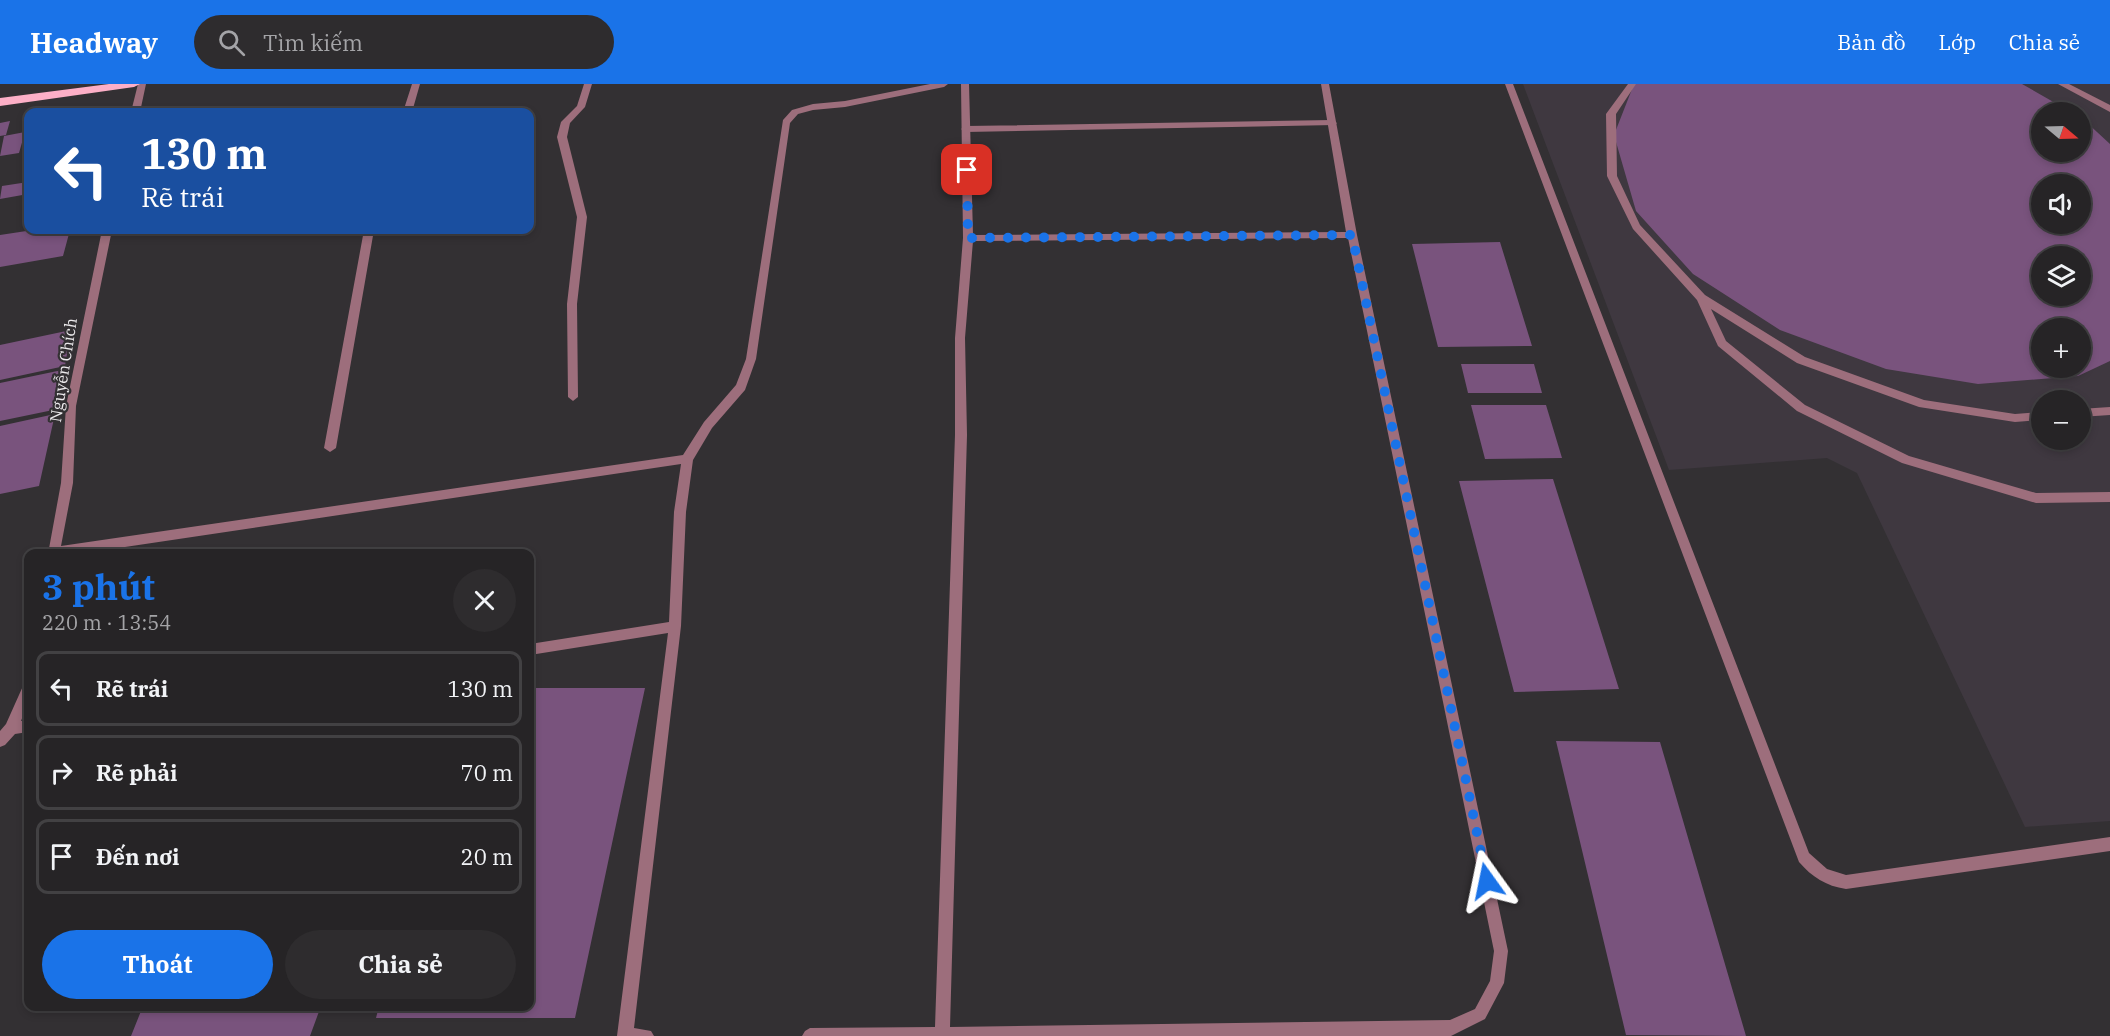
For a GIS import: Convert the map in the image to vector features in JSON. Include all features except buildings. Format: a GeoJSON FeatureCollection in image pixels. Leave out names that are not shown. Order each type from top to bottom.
{"type":"FeatureCollection","features":[{"type":"Feature","properties":{"kind":"main road"},"geometry":{"type":"LineString","coordinates":[[0,102],[134,84]]}},
{"type":"Feature","properties":{"kind":"street"},"geometry":{"type":"LineString","coordinates":[[136,108],[142,84]]}},
{"type":"Feature","properties":{"kind":"street"},"geometry":{"type":"LineString","coordinates":[[408,108],[416,84]]}},
{"type":"Feature","properties":{"kind":"street"},"geometry":{"type":"LineString","coordinates":[[573,397],[572,304],[582,217],[562,137],[566,122],[581,107],[588,84]]}},
{"type":"Feature","properties":{"kind":"street"},"geometry":{"type":"LineString","coordinates":[[646,1036],[625,1036],[675,626],[680,512],[687,459],[708,425],[741,387],[751,359],[786,122],[795,112],[813,107],[845,104],[944,84]]}},
{"type":"Feature","properties":{"kind":"street"},"geometry":{"type":"LineString","coordinates":[[942,1035],[959,530],[960,338],[968,238],[965,84]]}},
{"type":"Feature","properties":{"kind":"street"},"geometry":{"type":"LineString","coordinates":[[810,1036],[1451,1028],[1480,1014],[1497,983],[1502,951],[1352,235],[1325,84]]}},
{"type":"Feature","properties":{"kind":"street"},"geometry":{"type":"LineString","coordinates":[[1509,84],[1804,857],[1823,876],[1846,882],[2110,844]]}},
{"type":"Feature","properties":{"kind":"street"},"geometry":{"type":"LineString","coordinates":[[1632,84],[1611,114],[1612,176],[1636,227],[1701,298],[1801,360],[1923,404],[2015,418],[2031,417]]}},
{"type":"Feature","properties":{"kind":"street"},"geometry":{"type":"LineString","coordinates":[[2062,84],[2110,109]]}},
{"type":"Feature","properties":{"kind":"street"},"geometry":{"type":"LineString","coordinates":[[966,129],[1332,123]]}},
{"type":"Feature","properties":{"kind":"street","name":"Nguyễn Chích"},"geometry":{"type":"LineString","coordinates":[[55,549],[67,483],[71,406],[106,234]]}},
{"type":"Feature","properties":{"kind":"street"},"geometry":{"type":"LineString","coordinates":[[330,448],[345,370],[354,298],[368,234]]}},
{"type":"Feature","properties":{"kind":"street"},"geometry":{"type":"LineString","coordinates":[[968,238],[1352,235]]}},
{"type":"Feature","properties":{"kind":"street"},"geometry":{"type":"LineString","coordinates":[[1701,298],[1722,343],[1801,408],[1853,434],[1905,459],[2036,498],[2110,497]]}},
{"type":"Feature","properties":{"kind":"street"},"geometry":{"type":"LineString","coordinates":[[2091,412],[2110,411]]}},
{"type":"Feature","properties":{"kind":"street"},"geometry":{"type":"LineString","coordinates":[[81,549],[687,459]]}},
{"type":"Feature","properties":{"kind":"street"},"geometry":{"type":"LineString","coordinates":[[534,648],[675,626]]}},
{"type":"Feature","properties":{"kind":"street"},"geometry":{"type":"LineString","coordinates":[[0,741],[11,728],[24,699]]}},
{"type":"Feature","properties":{"kind":"street"},"geometry":{"type":"LineString","coordinates":[[11,728],[24,726]]}},
{"type":"Feature","properties":{"kind":"shaded area"},"geometry":{"type":"Polygon","coordinates":[[[1523,84],[2110,84],[2110,821],[2025,827],[1857,473],[1827,458],[1669,470],[1523,84]]]}},
{"type":"Feature","properties":{"kind":"route"},"geometry":{"type":"LineString","coordinates":[[967,170],[968,238],[1352,235],[1487,881]]}}]}
